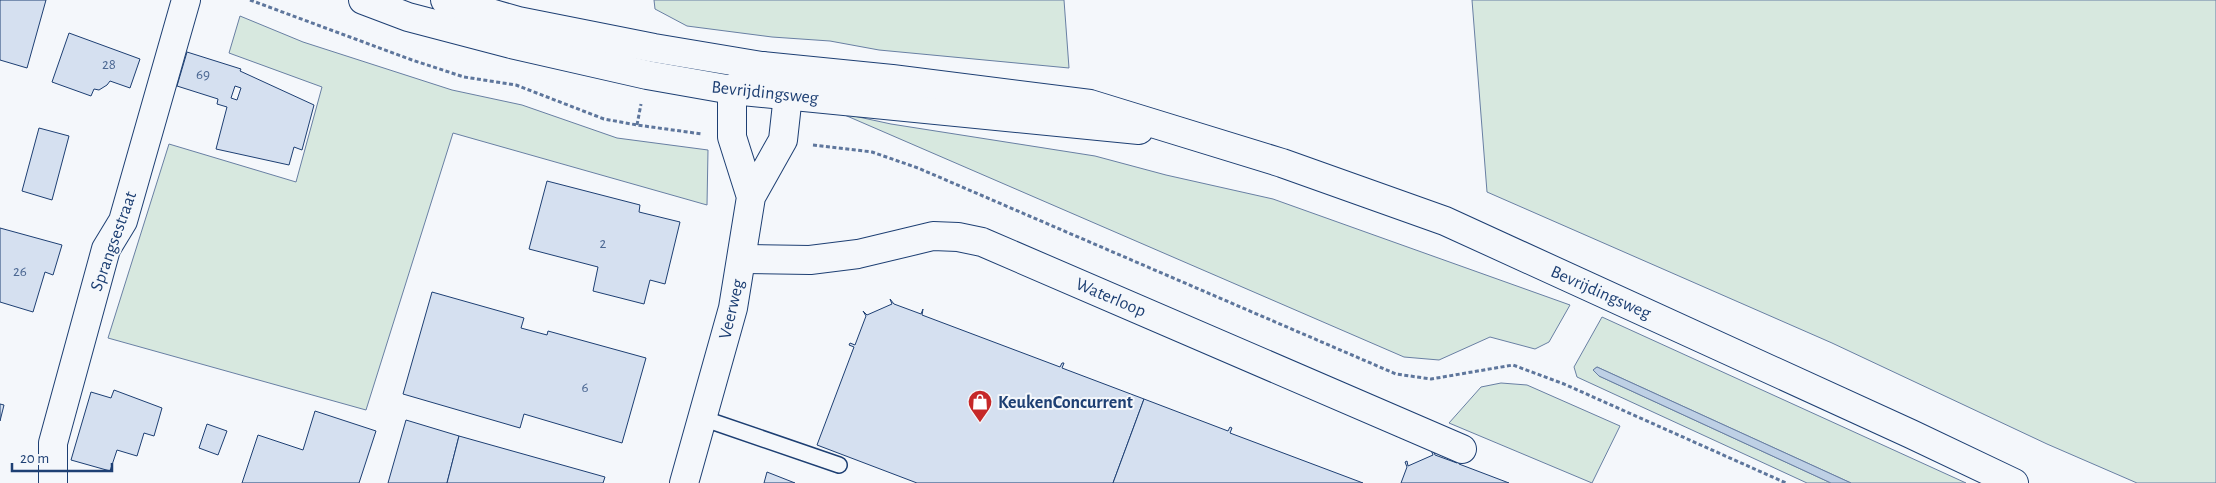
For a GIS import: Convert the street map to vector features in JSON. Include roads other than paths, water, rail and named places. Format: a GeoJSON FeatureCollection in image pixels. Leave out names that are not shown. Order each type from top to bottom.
{"type":"FeatureCollection","features":[{"type":"Feature","properties":{"kind":"main road","name":"Sprangsestraat"},"geometry":{"type":"LineString","coordinates":[[53,483],[53,442],[106,249],[123,221],[186,0]]}},
{"type":"Feature","properties":{"kind":"main road","name":"Bevrijdingsweg"},"geometry":{"type":"LineString","coordinates":[[363,0],[408,17],[511,44],[647,76],[732,90],[1117,130],[1176,132]]}},
{"type":"Feature","properties":{"kind":"main road","name":"Bevrijdingsweg"},"geometry":{"type":"LineString","coordinates":[[445,0],[518,21],[654,48],[762,66],[892,79],[1090,104],[1176,132],[1282,163],[1445,221],[2014,483]]}},
{"type":"Feature","properties":{"kind":"main road"},"geometry":{"type":"LineString","coordinates":[[732,90],[762,66],[788,95]]}},
{"type":"Feature","properties":{"kind":"main road","name":"Veerweg"},"geometry":{"type":"LineString","coordinates":[[732,90],[732,137],[751,198]]}},
{"type":"Feature","properties":{"kind":"main road","name":"Veerweg"},"geometry":{"type":"LineString","coordinates":[[684,483],[734,308],[751,198],[783,140],[788,95]]}},
{"type":"Feature","properties":{"kind":"main road","name":"Waterloop"},"geometry":{"type":"LineString","coordinates":[[742,259],[810,260],[858,254],[933,236],[958,237],[982,242],[1462,449]]}},
{"type":"Feature","properties":{"kind":"lane"},"geometry":{"type":"LineString","coordinates":[[702,418],[839,465]]}},
{"type":"Feature","properties":{"kind":"water"},"geometry":{"type":"Polygon","coordinates":[[[1597,367],[1851,483],[1831,483],[1599,376],[1593,370],[1597,367]]]}},
{"type":"Feature","properties":{"kind":"place","name":"KeukenConcurrent"},"geometry":{"type":"Point","coordinates":[980,423]}}]}
